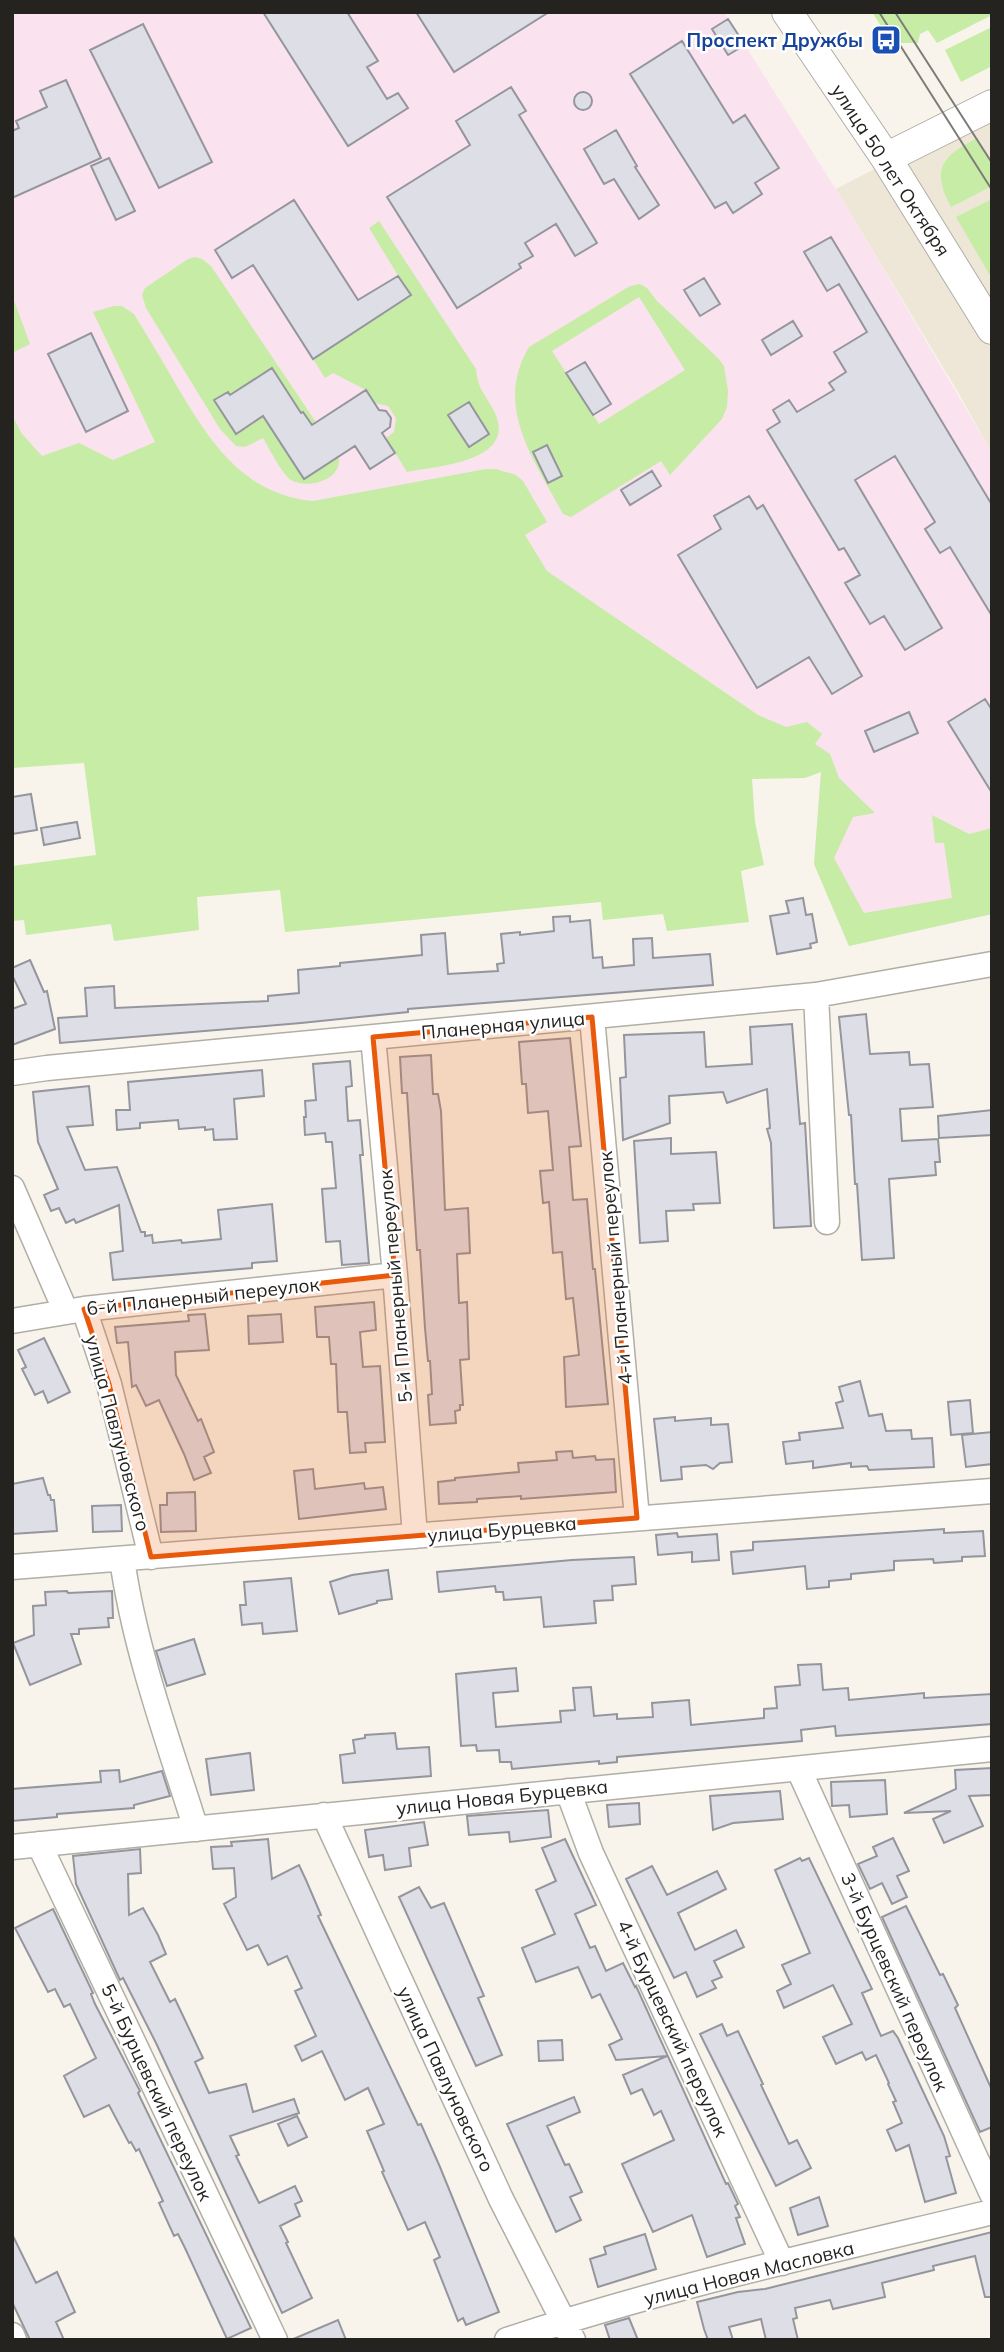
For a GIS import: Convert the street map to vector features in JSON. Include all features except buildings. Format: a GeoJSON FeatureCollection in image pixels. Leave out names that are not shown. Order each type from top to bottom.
{"type":"FeatureCollection","features":[{"type":"Feature","properties":{"kind":"main road","name":"улица 50 лет Октября"},"geometry":{"type":"LineString","coordinates":[[787,12],[886,158],[992,329]]}},
{"type":"Feature","properties":{"kind":"main road"},"geometry":{"type":"LineString","coordinates":[[886,158],[992,105]]}},
{"type":"Feature","properties":{"kind":"street","name":"Планерная улица"},"geometry":{"type":"LineString","coordinates":[[12,1073],[816,995],[992,964]]}},
{"type":"Feature","properties":{"kind":"street"},"geometry":{"type":"LineString","coordinates":[[816,995],[827,1222]]}},
{"type":"Feature","properties":{"kind":"street","name":"4-й Планерный переулок"},"geometry":{"type":"LineString","coordinates":[[592,1017],[637,1518]]}},
{"type":"Feature","properties":{"kind":"street","name":"5-й Планерный переулок"},"geometry":{"type":"LineString","coordinates":[[373,1037],[415,1536]]}},
{"type":"Feature","properties":{"kind":"street","name":"улица Павлуновского"},"geometry":{"type":"LineString","coordinates":[[12,1188],[75,1310],[109,1384],[151,1557]]}},
{"type":"Feature","properties":{"kind":"street","name":"6-й Планерный переулок"},"geometry":{"type":"LineString","coordinates":[[12,1321],[75,1310],[395,1275]]}},
{"type":"Feature","properties":{"kind":"street","name":"улица Бурцевка"},"geometry":{"type":"LineString","coordinates":[[12,1567],[992,1491]]}},
{"type":"Feature","properties":{"kind":"street"},"geometry":{"type":"LineString","coordinates":[[122,1559],[132,1618],[154,1698],[196,1829]]}},
{"type":"Feature","properties":{"kind":"street","name":"улица Новая Бурцевка"},"geometry":{"type":"LineString","coordinates":[[12,1847],[992,1749]]}},
{"type":"Feature","properties":{"kind":"street","name":"3-й Бурцевский переулок"},"geometry":{"type":"LineString","coordinates":[[799,1770],[992,2194]]}},
{"type":"Feature","properties":{"kind":"street","name":"4-й Бурцевский переулок"},"geometry":{"type":"LineString","coordinates":[[568,1791],[591,1853],[782,2263]]}},
{"type":"Feature","properties":{"kind":"street","name":"улица Павлуновского"},"geometry":{"type":"LineString","coordinates":[[324,1815],[501,2199],[568,2330]]}},
{"type":"Feature","properties":{"kind":"street","name":"5-й Бурцевский переулок"},"geometry":{"type":"LineString","coordinates":[[39,1844],[275,2340]]}},
{"type":"Feature","properties":{"kind":"street","name":"улица Новая Масловка"},"geometry":{"type":"LineString","coordinates":[[507,2340],[568,2330],[782,2263],[992,2212]]}},
{"type":"Feature","properties":{"kind":"highlighted area"},"geometry":{"type":"Polygon","coordinates":[[[592,1017],[637,1518],[151,1557],[109,1384],[84,1309],[395,1275],[373,1037],[592,1017]]]}},
{"type":"Feature","properties":{"kind":"shaded area"},"geometry":{"type":"Polygon","coordinates":[[[12,12],[724,12],[844,202],[992,453],[992,914],[849,946],[814,864],[821,771],[12,461],[12,12]]]}},
{"type":"Feature","properties":{"kind":"shaded area"},"geometry":{"type":"Polygon","coordinates":[[[992,108],[992,453],[836,189],[992,108]]]}},
{"type":"Feature","properties":{"kind":"green space"},"geometry":{"type":"Polygon","coordinates":[[[872,12],[992,12],[992,15],[937,43],[928,30],[920,34],[918,43],[892,43],[872,12]]]}},
{"type":"Feature","properties":{"kind":"green space"},"geometry":{"type":"Polygon","coordinates":[[[992,27],[992,66],[961,82],[945,50],[992,27]]]}},
{"type":"Feature","properties":{"kind":"green space"},"geometry":{"type":"Polygon","coordinates":[[[977,138],[992,163],[992,186],[951,207],[941,182],[943,165],[948,157],[977,138]]]}},
{"type":"Feature","properties":{"kind":"green space"},"geometry":{"type":"Polygon","coordinates":[[[992,199],[992,279],[956,217],[992,199]]]}},
{"type":"Feature","properties":{"kind":"green space"},"geometry":{"type":"Polygon","coordinates":[[[379,221],[476,369],[481,388],[495,413],[499,429],[495,442],[470,459],[407,472],[386,438],[394,432],[396,418],[388,406],[374,403],[366,390],[333,373],[325,378],[313,359],[410,295],[369,228],[379,221]]]}},
{"type":"Feature","properties":{"kind":"green space"},"geometry":{"type":"Polygon","coordinates":[[[195,257],[211,266],[338,455],[339,463],[331,476],[316,483],[298,483],[287,477],[263,438],[245,447],[236,446],[220,429],[146,308],[142,295],[145,288],[195,257]]]}},
{"type":"Feature","properties":{"kind":"green space"},"geometry":{"type":"Polygon","coordinates":[[[640,284],[647,288],[657,301],[718,358],[724,366],[728,391],[727,407],[722,419],[670,475],[661,461],[571,517],[563,514],[530,454],[522,433],[515,391],[519,369],[529,347],[630,286],[640,284]],[[639,297],[552,351],[599,424],[685,370],[639,297]]]}},
{"type":"Feature","properties":{"kind":"green space"},"geometry":{"type":"Polygon","coordinates":[[[12,295],[30,344],[12,353],[12,295]]]}},
{"type":"Feature","properties":{"kind":"green space"},"geometry":{"type":"Polygon","coordinates":[[[122,306],[134,314],[190,408],[217,446],[248,477],[267,488],[313,501],[486,469],[516,475],[523,481],[547,522],[525,535],[547,571],[758,715],[786,727],[807,722],[822,734],[815,744],[830,754],[839,778],[875,813],[853,817],[834,858],[864,913],[952,898],[944,843],[935,843],[932,815],[969,834],[992,828],[992,914],[849,946],[814,864],[821,772],[805,778],[752,779],[755,822],[764,865],[741,871],[749,922],[667,931],[663,914],[603,920],[601,902],[285,932],[280,890],[197,897],[199,930],[114,941],[111,924],[26,935],[24,920],[12,921],[12,866],[96,855],[84,763],[12,768],[12,415],[22,434],[42,456],[79,443],[113,460],[155,442],[93,312],[122,306]]]}},
{"type":"Feature","properties":{"kind":"tram line"},"geometry":{"type":"LineString","coordinates":[[879,12],[992,190]]}},
{"type":"Feature","properties":{"kind":"tram line"},"geometry":{"type":"LineString","coordinates":[[895,12],[992,163]]}},
{"type":"Feature","properties":{"kind":"place","name":"Проспект Дружбы"},"geometry":{"type":"Point","coordinates":[886,40]}}]}
